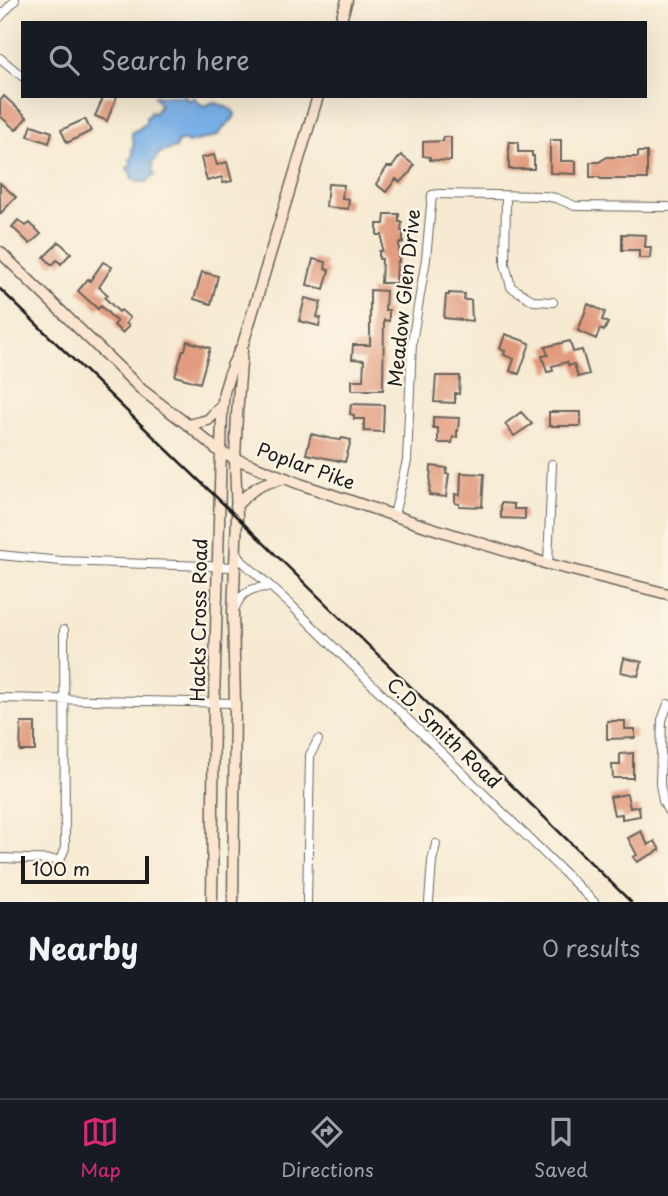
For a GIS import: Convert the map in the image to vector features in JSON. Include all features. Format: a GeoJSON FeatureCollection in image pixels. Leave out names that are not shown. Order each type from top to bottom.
{"type":"FeatureCollection","features":[{"type":"Feature","properties":{"kind":"main road"},"geometry":{"type":"LineString","coordinates":[[341,21],[347,0]]}},
{"type":"Feature","properties":{"kind":"main road","name":"Hacks Cross Road"},"geometry":{"type":"LineString","coordinates":[[212,902],[224,392],[232,366],[243,344],[317,98]]}},
{"type":"Feature","properties":{"kind":"main road","name":"Poplar Pike"},"geometry":{"type":"LineString","coordinates":[[0,252],[142,390],[221,453],[394,515],[548,565],[668,594]]}},
{"type":"Feature","properties":{"kind":"main road","name":"Hacks Cross Road"},"geometry":{"type":"LineString","coordinates":[[233,902],[235,459],[243,344]]}},
{"type":"Feature","properties":{"kind":"main road"},"geometry":{"type":"LineString","coordinates":[[188,425],[208,420],[223,404]]}},
{"type":"Feature","properties":{"kind":"main road"},"geometry":{"type":"LineString","coordinates":[[236,506],[255,487],[286,478]]}},
{"type":"Feature","properties":{"kind":"street"},"geometry":{"type":"LineString","coordinates":[[0,17],[15,0]]}},
{"type":"Feature","properties":{"kind":"street"},"geometry":{"type":"LineString","coordinates":[[0,58],[21,75]]}},
{"type":"Feature","properties":{"kind":"street","name":"Meadow Glen Drive"},"geometry":{"type":"LineString","coordinates":[[394,515],[407,461],[411,353],[426,259],[432,195],[549,197],[575,206],[668,207]]}},
{"type":"Feature","properties":{"kind":"street"},"geometry":{"type":"LineString","coordinates":[[506,196],[505,264],[511,287],[534,301],[552,302]]}},
{"type":"Feature","properties":{"kind":"street"},"geometry":{"type":"LineString","coordinates":[[548,565],[552,464]]}},
{"type":"Feature","properties":{"kind":"street","name":"C.D. Smith Road"},"geometry":{"type":"LineString","coordinates":[[235,549],[242,561],[594,902]]}},
{"type":"Feature","properties":{"kind":"street"},"geometry":{"type":"LineString","coordinates":[[0,555],[61,561],[235,567]]}},
{"type":"Feature","properties":{"kind":"street"},"geometry":{"type":"LineString","coordinates":[[233,613],[239,598],[252,588],[271,587]]}},
{"type":"Feature","properties":{"kind":"street"},"geometry":{"type":"LineString","coordinates":[[0,858],[60,860],[65,848],[64,630]]}},
{"type":"Feature","properties":{"kind":"street"},"geometry":{"type":"LineString","coordinates":[[0,698],[235,703]]}},
{"type":"Feature","properties":{"kind":"street"},"geometry":{"type":"LineString","coordinates":[[668,704],[662,720],[664,746],[660,784],[668,811]]}},
{"type":"Feature","properties":{"kind":"street"},"geometry":{"type":"LineString","coordinates":[[307,902],[310,755],[318,740]]}},
{"type":"Feature","properties":{"kind":"street"},"geometry":{"type":"LineString","coordinates":[[429,902],[436,844]]}},
{"type":"Feature","properties":{"kind":"water"},"geometry":{"type":"Polygon","coordinates":[[[156,98],[186,98],[188,101],[195,98],[205,106],[213,102],[225,106],[235,114],[217,136],[188,143],[184,140],[177,142],[176,148],[159,153],[152,163],[155,175],[147,182],[138,182],[131,177],[127,168],[132,164],[132,132],[146,123],[146,117],[150,112],[155,113],[160,104],[156,98]]]}},
{"type":"Feature","properties":{"kind":"building"},"geometry":{"type":"Polygon","coordinates":[[[4,96],[27,117],[16,130],[0,116],[0,101],[4,96]]]}},
{"type":"Feature","properties":{"kind":"building"},"geometry":{"type":"Polygon","coordinates":[[[103,98],[116,98],[107,121],[95,116],[103,98]]]}},
{"type":"Feature","properties":{"kind":"building"},"geometry":{"type":"Polygon","coordinates":[[[85,119],[91,131],[67,143],[61,130],[85,119]]]}},
{"type":"Feature","properties":{"kind":"building"},"geometry":{"type":"Polygon","coordinates":[[[32,125],[52,132],[49,143],[28,136],[32,125]]]}},
{"type":"Feature","properties":{"kind":"building"},"geometry":{"type":"Polygon","coordinates":[[[443,137],[451,137],[451,161],[430,160],[430,157],[423,156],[423,142],[443,141],[443,137]]]}},
{"type":"Feature","properties":{"kind":"building"},"geometry":{"type":"Polygon","coordinates":[[[550,140],[561,140],[561,161],[576,161],[576,174],[550,173],[550,140]]]}},
{"type":"Feature","properties":{"kind":"building"},"geometry":{"type":"Polygon","coordinates":[[[509,142],[518,142],[518,152],[532,152],[534,169],[509,169],[509,142]]]}},
{"type":"Feature","properties":{"kind":"building"},"geometry":{"type":"Polygon","coordinates":[[[638,152],[647,152],[647,179],[590,177],[590,162],[599,162],[607,157],[638,157],[638,152]]]}},
{"type":"Feature","properties":{"kind":"building"},"geometry":{"type":"Polygon","coordinates":[[[214,155],[217,165],[227,162],[232,181],[223,183],[222,177],[207,181],[201,158],[214,155]]]}},
{"type":"Feature","properties":{"kind":"building"},"geometry":{"type":"Polygon","coordinates":[[[401,155],[414,165],[409,174],[400,182],[396,179],[386,192],[376,184],[387,167],[392,167],[401,155]]]}},
{"type":"Feature","properties":{"kind":"building"},"geometry":{"type":"Polygon","coordinates":[[[0,183],[16,197],[0,214],[0,183]]]}},
{"type":"Feature","properties":{"kind":"building"},"geometry":{"type":"Polygon","coordinates":[[[328,184],[344,185],[342,198],[349,199],[348,209],[326,207],[328,184]]]}},
{"type":"Feature","properties":{"kind":"building"},"geometry":{"type":"Polygon","coordinates":[[[385,214],[399,214],[399,222],[402,222],[403,243],[399,243],[396,283],[381,283],[382,259],[379,259],[379,251],[382,251],[382,235],[377,235],[377,224],[384,224],[385,214]]]}},
{"type":"Feature","properties":{"kind":"building"},"geometry":{"type":"Polygon","coordinates":[[[18,220],[26,226],[30,223],[41,234],[30,244],[12,227],[18,220]]]}},
{"type":"Feature","properties":{"kind":"building"},"geometry":{"type":"Polygon","coordinates":[[[622,234],[646,235],[645,247],[651,247],[650,258],[639,258],[639,250],[622,250],[622,234]]]}},
{"type":"Feature","properties":{"kind":"building"},"geometry":{"type":"Polygon","coordinates":[[[59,242],[71,253],[61,264],[57,260],[52,265],[44,257],[59,242]]]}},
{"type":"Feature","properties":{"kind":"building"},"geometry":{"type":"Polygon","coordinates":[[[313,259],[326,262],[325,269],[329,270],[324,289],[307,285],[313,259]]]}},
{"type":"Feature","properties":{"kind":"building"},"geometry":{"type":"Polygon","coordinates":[[[103,262],[112,267],[99,287],[108,295],[105,298],[119,312],[121,310],[130,318],[126,323],[129,326],[122,333],[114,325],[117,322],[101,306],[98,309],[78,291],[88,279],[90,281],[103,262]]]}},
{"type":"Feature","properties":{"kind":"building"},"geometry":{"type":"Polygon","coordinates":[[[202,272],[218,276],[211,304],[194,299],[202,272]]]}},
{"type":"Feature","properties":{"kind":"building"},"geometry":{"type":"Polygon","coordinates":[[[370,290],[386,291],[385,310],[389,310],[389,321],[384,320],[383,390],[352,390],[352,380],[363,380],[364,360],[352,359],[353,345],[370,345],[370,290]]]}},
{"type":"Feature","properties":{"kind":"building"},"geometry":{"type":"Polygon","coordinates":[[[465,294],[464,300],[471,300],[472,321],[444,318],[446,295],[465,294]]]}},
{"type":"Feature","properties":{"kind":"building"},"geometry":{"type":"Polygon","coordinates":[[[305,298],[321,302],[317,317],[321,318],[319,326],[299,321],[305,298]]]}},
{"type":"Feature","properties":{"kind":"building"},"geometry":{"type":"Polygon","coordinates":[[[588,304],[605,312],[602,320],[608,323],[604,331],[600,329],[596,339],[578,331],[588,304]]]}},
{"type":"Feature","properties":{"kind":"building"},"geometry":{"type":"Polygon","coordinates":[[[505,334],[530,343],[519,374],[510,371],[514,359],[504,355],[505,351],[500,349],[505,334]]]}},
{"type":"Feature","properties":{"kind":"building"},"geometry":{"type":"Polygon","coordinates":[[[187,341],[210,348],[200,383],[175,376],[187,341]]]}},
{"type":"Feature","properties":{"kind":"building"},"geometry":{"type":"Polygon","coordinates":[[[570,341],[573,352],[582,350],[589,374],[578,377],[574,364],[569,366],[567,362],[552,366],[553,371],[547,372],[542,356],[548,355],[545,347],[570,341]]]}},
{"type":"Feature","properties":{"kind":"building"},"geometry":{"type":"Polygon","coordinates":[[[436,376],[460,376],[459,394],[455,393],[455,403],[434,402],[436,376]]]}},
{"type":"Feature","properties":{"kind":"building"},"geometry":{"type":"Polygon","coordinates":[[[351,404],[384,405],[383,432],[364,431],[364,419],[354,419],[354,415],[350,414],[351,404]]]}},
{"type":"Feature","properties":{"kind":"building"},"geometry":{"type":"Polygon","coordinates":[[[521,412],[532,424],[514,436],[505,424],[521,412]]]}},
{"type":"Feature","properties":{"kind":"building"},"geometry":{"type":"Polygon","coordinates":[[[549,412],[581,412],[581,426],[549,426],[549,412]]]}},
{"type":"Feature","properties":{"kind":"building"},"geometry":{"type":"Polygon","coordinates":[[[433,417],[459,418],[457,437],[453,437],[452,443],[438,443],[438,428],[433,428],[433,417]]]}},
{"type":"Feature","properties":{"kind":"building"},"geometry":{"type":"Polygon","coordinates":[[[311,434],[351,440],[345,462],[306,454],[311,434]]]}},
{"type":"Feature","properties":{"kind":"building"},"geometry":{"type":"Polygon","coordinates":[[[431,466],[447,468],[446,474],[449,474],[446,497],[429,495],[431,466]]]}},
{"type":"Feature","properties":{"kind":"building"},"geometry":{"type":"Polygon","coordinates":[[[461,473],[484,474],[482,507],[459,506],[455,503],[455,494],[460,495],[461,473]]]}},
{"type":"Feature","properties":{"kind":"building"},"geometry":{"type":"Polygon","coordinates":[[[501,503],[514,504],[514,509],[525,509],[525,519],[501,518],[501,503]]]}},
{"type":"Feature","properties":{"kind":"building"},"geometry":{"type":"Polygon","coordinates":[[[624,658],[642,662],[638,676],[621,672],[624,658]]]}},
{"type":"Feature","properties":{"kind":"building"},"geometry":{"type":"Polygon","coordinates":[[[607,721],[625,721],[625,729],[635,729],[635,738],[607,739],[607,721]]]}},
{"type":"Feature","properties":{"kind":"building"},"geometry":{"type":"Polygon","coordinates":[[[21,723],[35,723],[35,751],[20,751],[21,723]]]}},
{"type":"Feature","properties":{"kind":"building"},"geometry":{"type":"Polygon","coordinates":[[[633,753],[633,778],[613,778],[612,765],[620,765],[620,754],[633,753]]]}},
{"type":"Feature","properties":{"kind":"building"},"geometry":{"type":"Polygon","coordinates":[[[627,794],[630,808],[639,806],[640,816],[622,819],[622,814],[614,815],[610,797],[627,794]]]}},
{"type":"Feature","properties":{"kind":"building"},"geometry":{"type":"Polygon","coordinates":[[[641,831],[648,845],[655,841],[660,850],[637,862],[633,857],[637,855],[628,838],[641,831]]]}},
{"type":"Feature","properties":{"kind":"railway"},"geometry":{"type":"LineString","coordinates":[[0,289],[631,902]]}}]}
